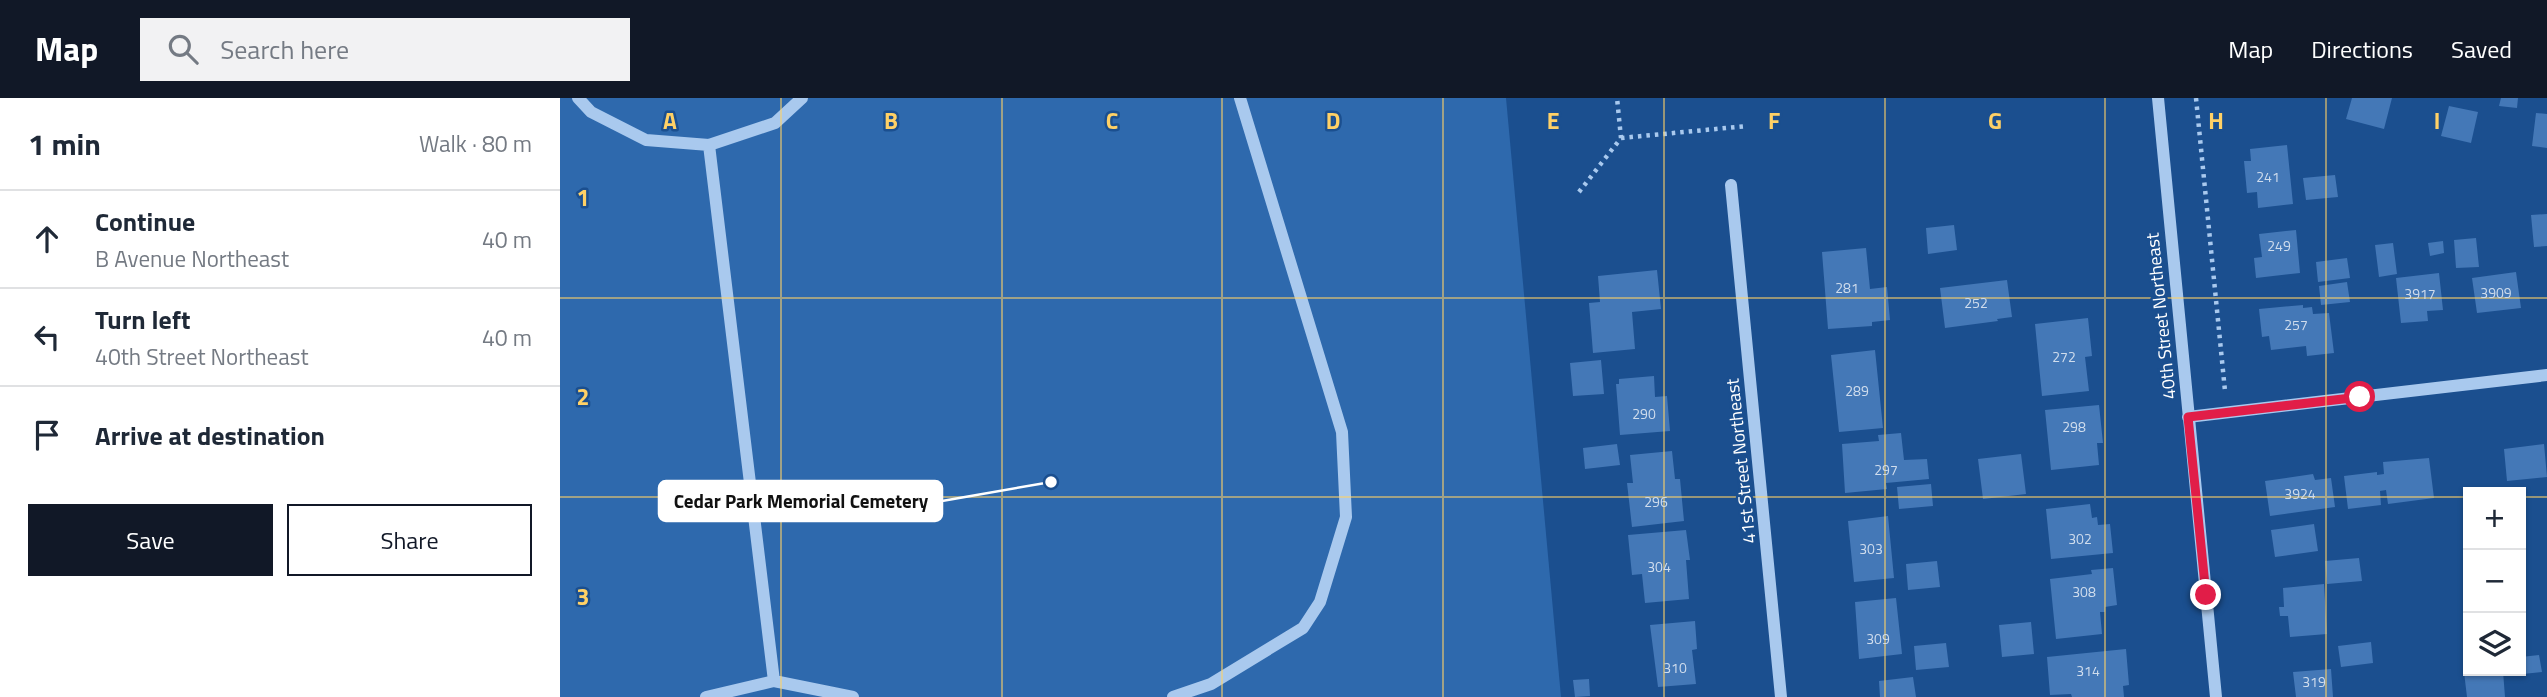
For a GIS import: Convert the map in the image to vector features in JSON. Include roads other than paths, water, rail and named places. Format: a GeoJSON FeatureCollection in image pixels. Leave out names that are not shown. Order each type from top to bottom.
{"type":"FeatureCollection","features":[{"type":"Feature","properties":{"kind":"street"},"geometry":{"type":"LineString","coordinates":[[578,98],[591,112],[646,139],[709,145],[775,123],[802,98]]}},
{"type":"Feature","properties":{"kind":"street"},"geometry":{"type":"LineString","coordinates":[[1172,697],[1211,684],[1303,628],[1320,602],[1346,517],[1342,432],[1240,98]]}},
{"type":"Feature","properties":{"kind":"street","name":"40th Street Northeast"},"geometry":{"type":"LineString","coordinates":[[2158,98],[2216,697]]}},
{"type":"Feature","properties":{"kind":"street"},"geometry":{"type":"LineString","coordinates":[[709,145],[774,681]]}},
{"type":"Feature","properties":{"kind":"street","name":"41st Street Northeast"},"geometry":{"type":"LineString","coordinates":[[1731,186],[1781,697]]}},
{"type":"Feature","properties":{"kind":"street"},"geometry":{"type":"LineString","coordinates":[[2188,417],[2547,375]]}},
{"type":"Feature","properties":{"kind":"street"},"geometry":{"type":"LineString","coordinates":[[706,697],[774,681],[853,697]]}},
{"type":"Feature","properties":{"kind":"place","name":"Cedar Park Memorial Cemetery"},"geometry":{"type":"Point","coordinates":[1051,482]}}]}
